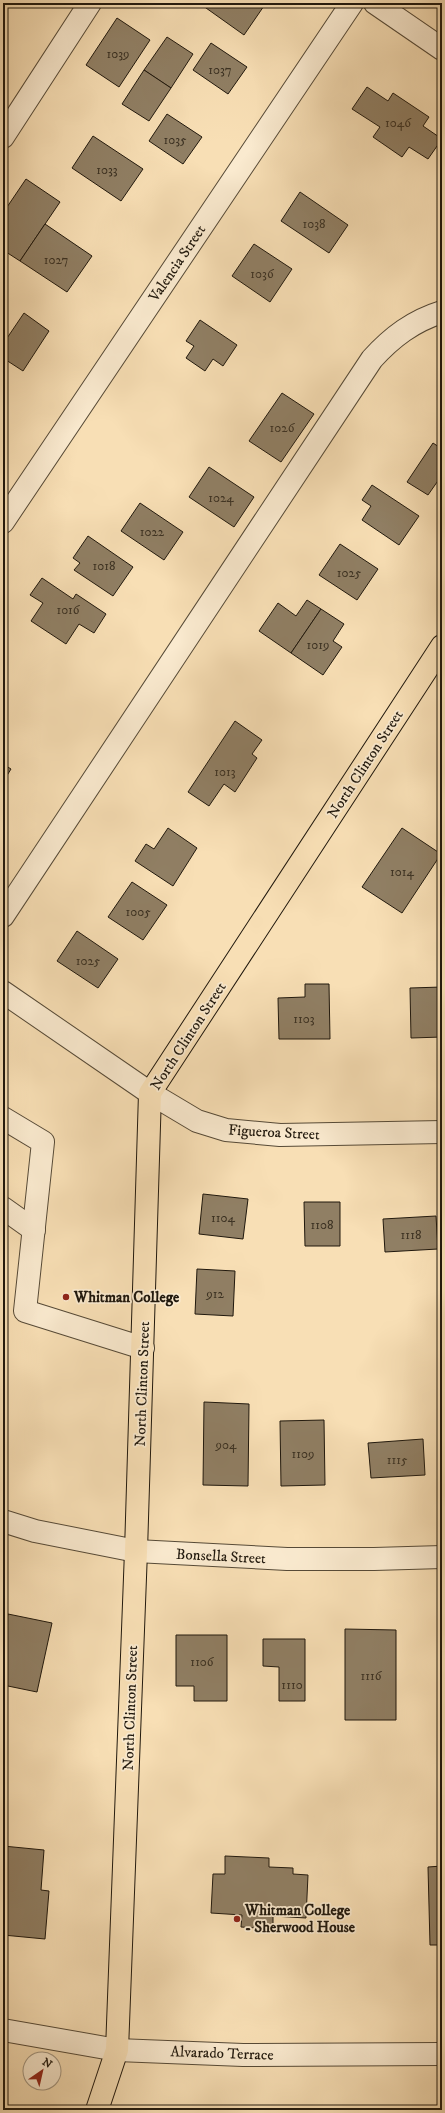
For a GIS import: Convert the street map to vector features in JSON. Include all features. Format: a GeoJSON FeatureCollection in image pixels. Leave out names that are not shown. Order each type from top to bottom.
{"type":"FeatureCollection","features":[{"type":"Feature","properties":{"kind":"main road","name":"North Clinton Street"},"geometry":{"type":"LineString","coordinates":[[97,2110],[116,2050],[136,1551],[150,1093],[442,646]]}},
{"type":"Feature","properties":{"kind":"street"},"geometry":{"type":"LineString","coordinates":[[3,137],[90,3]]}},
{"type":"Feature","properties":{"kind":"street","name":"Valencia Street"},"geometry":{"type":"LineString","coordinates":[[3,522],[352,3]]}},
{"type":"Feature","properties":{"kind":"street"},"geometry":{"type":"LineString","coordinates":[[376,3],[442,49]]}},
{"type":"Feature","properties":{"kind":"street"},"geometry":{"type":"LineString","coordinates":[[3,916],[372,359],[389,339],[410,326],[442,312]]}},
{"type":"Feature","properties":{"kind":"street","name":"Figueroa Street"},"geometry":{"type":"LineString","coordinates":[[3,992],[150,1093],[197,1121],[226,1130],[295,1135],[442,1132]]}},
{"type":"Feature","properties":{"kind":"street"},"geometry":{"type":"LineString","coordinates":[[3,1118],[42,1142],[25,1311],[143,1348]]}},
{"type":"Feature","properties":{"kind":"street"},"geometry":{"type":"LineString","coordinates":[[3,1208],[34,1230]]}},
{"type":"Feature","properties":{"kind":"street","name":"Bonsella Street"},"geometry":{"type":"LineString","coordinates":[[3,1521],[35,1531],[136,1551],[287,1559],[374,1560],[442,1557]]}},
{"type":"Feature","properties":{"kind":"street","name":"Alvarado Terrace"},"geometry":{"type":"LineString","coordinates":[[3,2030],[116,2050],[242,2055],[442,2054]]}},
{"type":"Feature","properties":{"kind":"building"},"geometry":{"type":"Polygon","coordinates":[[[199,3],[266,3],[244,35],[199,3]]]}},
{"type":"Feature","properties":{"kind":"building"},"geometry":{"type":"Polygon","coordinates":[[[117,18],[150,40],[119,87],[86,65],[117,18]]]}},
{"type":"Feature","properties":{"kind":"building"},"geometry":{"type":"Polygon","coordinates":[[[167,37],[193,54],[171,88],[144,70],[167,37]]]}},
{"type":"Feature","properties":{"kind":"building"},"geometry":{"type":"Polygon","coordinates":[[[211,43],[247,67],[228,94],[193,70],[211,43]]]}},
{"type":"Feature","properties":{"kind":"building"},"geometry":{"type":"Polygon","coordinates":[[[144,70],[171,88],[149,121],[122,104],[144,70]]]}},
{"type":"Feature","properties":{"kind":"building"},"geometry":{"type":"Polygon","coordinates":[[[367,87],[388,101],[393,93],[429,117],[423,126],[442,139],[428,159],[409,147],[402,157],[373,137],[380,127],[352,109],[367,87]]]}},
{"type":"Feature","properties":{"kind":"building"},"geometry":{"type":"Polygon","coordinates":[[[167,114],[202,137],[183,164],[149,141],[167,114]]]}},
{"type":"Feature","properties":{"kind":"building"},"geometry":{"type":"Polygon","coordinates":[[[93,136],[143,169],[121,201],[72,168],[93,136]]]}},
{"type":"Feature","properties":{"kind":"building"},"geometry":{"type":"Polygon","coordinates":[[[26,179],[60,202],[20,261],[3,250],[3,213],[26,179]]]}},
{"type":"Feature","properties":{"kind":"building"},"geometry":{"type":"Polygon","coordinates":[[[300,192],[348,225],[329,253],[281,221],[300,192]]]}},
{"type":"Feature","properties":{"kind":"building"},"geometry":{"type":"Polygon","coordinates":[[[45,224],[92,256],[67,292],[20,261],[45,224]]]}},
{"type":"Feature","properties":{"kind":"building"},"geometry":{"type":"Polygon","coordinates":[[[254,244],[292,269],[270,302],[232,276],[254,244]]]}},
{"type":"Feature","properties":{"kind":"building"},"geometry":{"type":"Polygon","coordinates":[[[24,313],[49,331],[23,371],[3,358],[3,344],[24,313]]]}},
{"type":"Feature","properties":{"kind":"building"},"geometry":{"type":"Polygon","coordinates":[[[200,320],[237,345],[223,366],[213,359],[205,371],[186,358],[194,346],[186,341],[200,320]]]}},
{"type":"Feature","properties":{"kind":"building"},"geometry":{"type":"Polygon","coordinates":[[[282,393],[314,414],[281,462],[249,441],[282,393]]]}},
{"type":"Feature","properties":{"kind":"building"},"geometry":{"type":"Polygon","coordinates":[[[433,443],[442,449],[442,475],[428,495],[407,482],[433,443]]]}},
{"type":"Feature","properties":{"kind":"building"},"geometry":{"type":"Polygon","coordinates":[[[209,467],[254,497],[234,527],[189,497],[209,467]]]}},
{"type":"Feature","properties":{"kind":"building"},"geometry":{"type":"Polygon","coordinates":[[[372,485],[419,516],[399,545],[362,520],[371,506],[362,500],[372,485]]]}},
{"type":"Feature","properties":{"kind":"building"},"geometry":{"type":"Polygon","coordinates":[[[140,503],[183,532],[164,560],[121,531],[140,503]]]}},
{"type":"Feature","properties":{"kind":"building"},"geometry":{"type":"Polygon","coordinates":[[[88,536],[133,567],[113,596],[74,570],[80,563],[73,558],[88,536]]]}},
{"type":"Feature","properties":{"kind":"building"},"geometry":{"type":"Polygon","coordinates":[[[340,544],[378,569],[357,600],[319,575],[340,544]]]}},
{"type":"Feature","properties":{"kind":"building"},"geometry":{"type":"Polygon","coordinates":[[[42,578],[73,599],[76,594],[106,614],[94,633],[79,624],[66,644],[31,621],[43,603],[30,595],[42,578]]]}},
{"type":"Feature","properties":{"kind":"building"},"geometry":{"type":"Polygon","coordinates":[[[307,600],[321,609],[291,653],[259,631],[278,603],[296,616],[307,600]]]}},
{"type":"Feature","properties":{"kind":"building"},"geometry":{"type":"Polygon","coordinates":[[[321,609],[344,624],[333,641],[342,647],[323,675],[291,653],[321,609]]]}},
{"type":"Feature","properties":{"kind":"building"},"geometry":{"type":"Polygon","coordinates":[[[235,721],[262,740],[252,754],[257,758],[235,792],[224,784],[209,806],[188,792],[235,721]]]}},
{"type":"Feature","properties":{"kind":"building"},"geometry":{"type":"Polygon","coordinates":[[[3,764],[11,769],[3,782],[3,764]]]}},
{"type":"Feature","properties":{"kind":"building"},"geometry":{"type":"Polygon","coordinates":[[[168,828],[197,848],[173,886],[135,861],[146,844],[154,849],[168,828]]]}},
{"type":"Feature","properties":{"kind":"building"},"geometry":{"type":"Polygon","coordinates":[[[402,828],[441,854],[402,913],[362,887],[402,828]]]}},
{"type":"Feature","properties":{"kind":"building"},"geometry":{"type":"Polygon","coordinates":[[[132,882],[167,905],[143,940],[108,917],[132,882]]]}},
{"type":"Feature","properties":{"kind":"building"},"geometry":{"type":"Polygon","coordinates":[[[77,931],[118,959],[98,988],[57,961],[77,931]]]}},
{"type":"Feature","properties":{"kind":"building"},"geometry":{"type":"Polygon","coordinates":[[[305,984],[329,984],[330,1039],[279,1039],[278,998],[305,997],[305,984]]]}},
{"type":"Feature","properties":{"kind":"building"},"geometry":{"type":"Polygon","coordinates":[[[442,987],[442,1037],[411,1038],[410,988],[442,987]]]}},
{"type":"Feature","properties":{"kind":"building"},"geometry":{"type":"Polygon","coordinates":[[[203,1194],[248,1199],[243,1239],[199,1234],[203,1194]]]}},
{"type":"Feature","properties":{"kind":"building"},"geometry":{"type":"Polygon","coordinates":[[[304,1202],[340,1202],[340,1246],[305,1246],[304,1202]]]}},
{"type":"Feature","properties":{"kind":"building"},"geometry":{"type":"Polygon","coordinates":[[[436,1216],[438,1249],[385,1252],[383,1219],[436,1216]]]}},
{"type":"Feature","properties":{"kind":"building"},"geometry":{"type":"Polygon","coordinates":[[[197,1269],[235,1271],[233,1316],[195,1314],[197,1269]]]}},
{"type":"Feature","properties":{"kind":"building"},"geometry":{"type":"Polygon","coordinates":[[[204,1402],[249,1404],[248,1486],[203,1485],[204,1402]]]}},
{"type":"Feature","properties":{"kind":"building"},"geometry":{"type":"Polygon","coordinates":[[[324,1420],[325,1485],[281,1486],[280,1421],[324,1420]]]}},
{"type":"Feature","properties":{"kind":"building"},"geometry":{"type":"Polygon","coordinates":[[[423,1439],[425,1475],[371,1478],[368,1443],[423,1439]]]}},
{"type":"Feature","properties":{"kind":"building"},"geometry":{"type":"Polygon","coordinates":[[[8,1614],[52,1623],[37,1692],[3,1685],[3,1638],[8,1614]]]}},
{"type":"Feature","properties":{"kind":"building"},"geometry":{"type":"Polygon","coordinates":[[[345,1629],[396,1630],[396,1720],[345,1720],[345,1629]]]}},
{"type":"Feature","properties":{"kind":"building"},"geometry":{"type":"Polygon","coordinates":[[[176,1635],[227,1635],[227,1701],[194,1701],[194,1686],[176,1686],[176,1635]]]}},
{"type":"Feature","properties":{"kind":"building"},"geometry":{"type":"Polygon","coordinates":[[[263,1639],[305,1639],[305,1701],[279,1701],[279,1667],[263,1666],[263,1639]]]}},
{"type":"Feature","properties":{"kind":"building"},"geometry":{"type":"Polygon","coordinates":[[[3,1846],[44,1850],[41,1890],[49,1891],[45,1939],[3,1935],[3,1846]]]}},
{"type":"Feature","properties":{"kind":"building"},"geometry":{"type":"Polygon","coordinates":[[[225,1856],[269,1858],[269,1867],[293,1868],[293,1874],[308,1875],[306,1918],[273,1916],[273,1929],[241,1927],[242,1915],[211,1913],[213,1874],[225,1874],[225,1856]]]}},
{"type":"Feature","properties":{"kind":"building"},"geometry":{"type":"Polygon","coordinates":[[[442,1866],[442,1945],[430,1945],[428,1867],[442,1866]]]}},
{"type":"Feature","properties":{"kind":"place","name":"Whitman College"},"geometry":{"type":"Point","coordinates":[66,1297]}},
{"type":"Feature","properties":{"kind":"place","name":"Whitman College - Sherwood House"},"geometry":{"type":"Point","coordinates":[237,1919]}}]}
